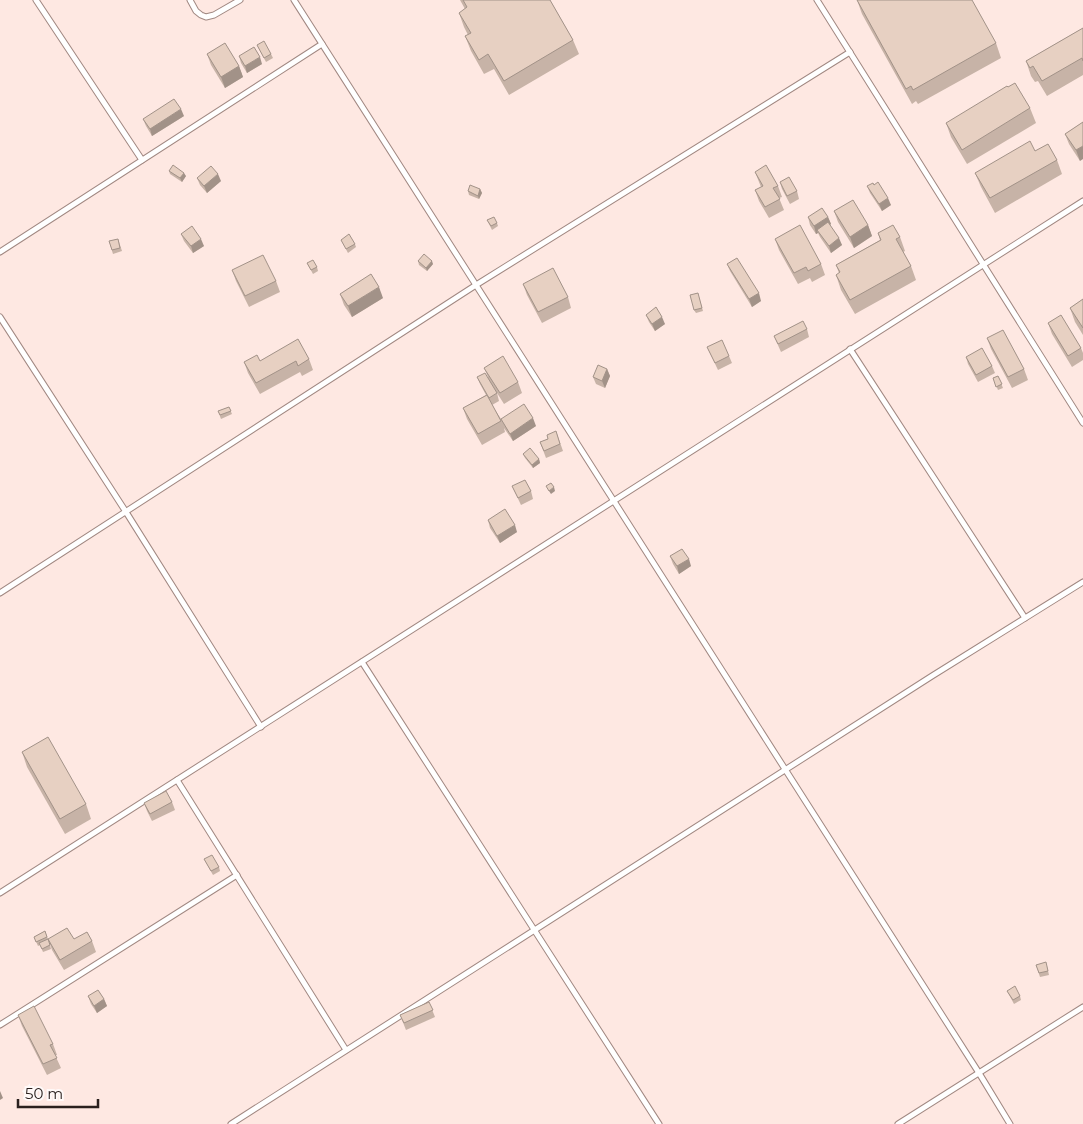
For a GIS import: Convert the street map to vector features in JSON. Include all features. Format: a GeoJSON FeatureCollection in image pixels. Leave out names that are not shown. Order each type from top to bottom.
{"type":"FeatureCollection","features":[{"type":"Feature","properties":{"kind":"lane"},"geometry":{"type":"LineString","coordinates":[[36,0],[142,160]]}},
{"type":"Feature","properties":{"kind":"lane"},"geometry":{"type":"LineString","coordinates":[[190,0],[196,11],[206,17],[214,15],[240,0]]}},
{"type":"Feature","properties":{"kind":"lane"},"geometry":{"type":"LineString","coordinates":[[294,0],[1010,1124]]}},
{"type":"Feature","properties":{"kind":"lane"},"geometry":{"type":"LineString","coordinates":[[817,0],[1083,423]]}},
{"type":"Feature","properties":{"kind":"lane"},"geometry":{"type":"LineString","coordinates":[[0,252],[322,44]]}},
{"type":"Feature","properties":{"kind":"lane"},"geometry":{"type":"LineString","coordinates":[[0,593],[476,285],[850,52]]}},
{"type":"Feature","properties":{"kind":"lane"},"geometry":{"type":"LineString","coordinates":[[0,893],[1083,200]]}},
{"type":"Feature","properties":{"kind":"lane"},"geometry":{"type":"LineString","coordinates":[[0,317],[126,512],[261,727]]}},
{"type":"Feature","properties":{"kind":"lane"},"geometry":{"type":"LineString","coordinates":[[850,349],[1025,618]]}},
{"type":"Feature","properties":{"kind":"lane"},"geometry":{"type":"LineString","coordinates":[[231,1124],[932,676],[1083,582]]}},
{"type":"Feature","properties":{"kind":"lane"},"geometry":{"type":"LineString","coordinates":[[362,662],[659,1124]]}},
{"type":"Feature","properties":{"kind":"lane"},"geometry":{"type":"LineString","coordinates":[[178,780],[346,1050]]}},
{"type":"Feature","properties":{"kind":"lane"},"geometry":{"type":"LineString","coordinates":[[0,1025],[237,875]]}},
{"type":"Feature","properties":{"kind":"lane"},"geometry":{"type":"LineString","coordinates":[[898,1124],[1083,1007]]}},
{"type":"Feature","properties":{"kind":"building"},"geometry":{"type":"Polygon","coordinates":[[[463,0],[550,0],[573,40],[504,81],[488,54],[479,60],[465,36],[471,33],[459,13],[467,7],[463,0]]]}},
{"type":"Feature","properties":{"kind":"building"},"geometry":{"type":"Polygon","coordinates":[[[857,0],[972,0],[996,43],[913,90],[911,86],[906,89],[857,0]]]}},
{"type":"Feature","properties":{"kind":"building"},"geometry":{"type":"Polygon","coordinates":[[[1083,28],[1083,61],[1082,58],[1042,81],[1033,66],[1030,68],[1026,61],[1083,28]]]}},
{"type":"Feature","properties":{"kind":"building"},"geometry":{"type":"Polygon","coordinates":[[[264,41],[271,54],[264,58],[257,45],[264,41]]]}},
{"type":"Feature","properties":{"kind":"building"},"geometry":{"type":"Polygon","coordinates":[[[225,43],[239,66],[221,77],[207,54],[225,43]]]}},
{"type":"Feature","properties":{"kind":"building"},"geometry":{"type":"Polygon","coordinates":[[[254,47],[260,57],[245,66],[239,56],[254,47]]]}},
{"type":"Feature","properties":{"kind":"building"},"geometry":{"type":"Polygon","coordinates":[[[1015,83],[1030,108],[962,150],[946,123],[1015,83]]]}},
{"type":"Feature","properties":{"kind":"building"},"geometry":{"type":"Polygon","coordinates":[[[174,99],[181,109],[150,129],[143,119],[174,99]]]}},
{"type":"Feature","properties":{"kind":"building"},"geometry":{"type":"Polygon","coordinates":[[[1083,122],[1083,146],[1076,150],[1065,134],[1083,122]]]}},
{"type":"Feature","properties":{"kind":"building"},"geometry":{"type":"Polygon","coordinates":[[[1030,141],[1035,151],[1048,144],[1057,160],[990,198],[975,173],[1030,141]]]}},
{"type":"Feature","properties":{"kind":"building"},"geometry":{"type":"Polygon","coordinates":[[[173,165],[184,173],[180,178],[169,171],[173,165]]]}},
{"type":"Feature","properties":{"kind":"building"},"geometry":{"type":"Polygon","coordinates":[[[766,165],[778,186],[773,188],[780,199],[765,207],[755,190],[763,186],[755,172],[766,165]]]}},
{"type":"Feature","properties":{"kind":"building"},"geometry":{"type":"Polygon","coordinates":[[[211,166],[218,174],[204,186],[197,178],[211,166]]]}},
{"type":"Feature","properties":{"kind":"building"},"geometry":{"type":"Polygon","coordinates":[[[789,177],[797,191],[787,196],[780,182],[789,177]]]}},
{"type":"Feature","properties":{"kind":"building"},"geometry":{"type":"Polygon","coordinates":[[[878,182],[888,198],[879,204],[867,186],[878,182]]]}},
{"type":"Feature","properties":{"kind":"building"},"geometry":{"type":"Polygon","coordinates":[[[470,185],[480,189],[478,196],[468,191],[470,185]]]}},
{"type":"Feature","properties":{"kind":"building"},"geometry":{"type":"Polygon","coordinates":[[[853,200],[868,225],[850,237],[834,211],[853,200]]]}},
{"type":"Feature","properties":{"kind":"building"},"geometry":{"type":"Polygon","coordinates":[[[822,208],[828,217],[814,226],[808,217],[822,208]]]}},
{"type":"Feature","properties":{"kind":"building"},"geometry":{"type":"Polygon","coordinates":[[[494,217],[497,223],[491,226],[487,220],[494,217]]]}},
{"type":"Feature","properties":{"kind":"building"},"geometry":{"type":"Polygon","coordinates":[[[828,222],[839,238],[829,246],[817,230],[828,222]]]}},
{"type":"Feature","properties":{"kind":"building"},"geometry":{"type":"Polygon","coordinates":[[[800,225],[821,264],[808,271],[806,267],[794,273],[775,239],[800,225]]]}},
{"type":"Feature","properties":{"kind":"building"},"geometry":{"type":"Polygon","coordinates":[[[893,225],[900,237],[896,239],[911,266],[850,300],[836,275],[840,272],[836,265],[881,240],[878,233],[893,225]]]}},
{"type":"Feature","properties":{"kind":"building"},"geometry":{"type":"Polygon","coordinates":[[[192,226],[201,239],[191,246],[181,234],[192,226]]]}},
{"type":"Feature","properties":{"kind":"building"},"geometry":{"type":"Polygon","coordinates":[[[349,234],[355,244],[346,249],[341,240],[349,234]]]}},
{"type":"Feature","properties":{"kind":"building"},"geometry":{"type":"Polygon","coordinates":[[[118,239],[120,248],[112,250],[109,241],[118,239]]]}},
{"type":"Feature","properties":{"kind":"building"},"geometry":{"type":"Polygon","coordinates":[[[424,254],[432,261],[426,268],[418,261],[424,254]]]}},
{"type":"Feature","properties":{"kind":"building"},"geometry":{"type":"Polygon","coordinates":[[[263,255],[276,281],[245,296],[232,270],[263,255]]]}},
{"type":"Feature","properties":{"kind":"building"},"geometry":{"type":"Polygon","coordinates":[[[737,258],[759,293],[749,299],[727,264],[737,258]]]}},
{"type":"Feature","properties":{"kind":"building"},"geometry":{"type":"Polygon","coordinates":[[[313,260],[317,267],[311,270],[307,263],[313,260]]]}},
{"type":"Feature","properties":{"kind":"building"},"geometry":{"type":"Polygon","coordinates":[[[553,268],[568,297],[538,312],[523,284],[553,268]]]}},
{"type":"Feature","properties":{"kind":"building"},"geometry":{"type":"Polygon","coordinates":[[[371,274],[379,287],[348,306],[340,294],[371,274]]]}},
{"type":"Feature","properties":{"kind":"building"},"geometry":{"type":"Polygon","coordinates":[[[698,293],[702,308],[694,310],[690,295],[698,293]]]}},
{"type":"Feature","properties":{"kind":"building"},"geometry":{"type":"Polygon","coordinates":[[[1083,299],[1083,328],[1070,308],[1083,299]]]}},
{"type":"Feature","properties":{"kind":"building"},"geometry":{"type":"Polygon","coordinates":[[[656,307],[662,317],[652,324],[646,315],[656,307]]]}},
{"type":"Feature","properties":{"kind":"building"},"geometry":{"type":"Polygon","coordinates":[[[1061,315],[1081,348],[1068,356],[1048,323],[1061,315]]]}},
{"type":"Feature","properties":{"kind":"building"},"geometry":{"type":"Polygon","coordinates":[[[803,321],[807,329],[778,344],[774,336],[803,321]]]}},
{"type":"Feature","properties":{"kind":"building"},"geometry":{"type":"Polygon","coordinates":[[[1003,330],[1024,369],[1008,377],[987,338],[1003,330]]]}},
{"type":"Feature","properties":{"kind":"building"},"geometry":{"type":"Polygon","coordinates":[[[298,339],[309,359],[298,366],[296,361],[256,383],[244,362],[257,355],[260,361],[298,339]]]}},
{"type":"Feature","properties":{"kind":"building"},"geometry":{"type":"Polygon","coordinates":[[[722,340],[729,356],[715,363],[707,347],[722,340]]]}},
{"type":"Feature","properties":{"kind":"building"},"geometry":{"type":"Polygon","coordinates":[[[982,348],[992,366],[976,375],[966,357],[982,348]]]}},
{"type":"Feature","properties":{"kind":"building"},"geometry":{"type":"Polygon","coordinates":[[[503,356],[518,382],[500,393],[484,368],[503,356]]]}},
{"type":"Feature","properties":{"kind":"building"},"geometry":{"type":"Polygon","coordinates":[[[598,365],[607,369],[602,381],[593,377],[598,365]]]}},
{"type":"Feature","properties":{"kind":"building"},"geometry":{"type":"Polygon","coordinates":[[[485,373],[497,393],[489,398],[477,377],[485,373]]]}},
{"type":"Feature","properties":{"kind":"building"},"geometry":{"type":"Polygon","coordinates":[[[998,376],[1002,384],[996,387],[993,378],[998,376]]]}},
{"type":"Feature","properties":{"kind":"building"},"geometry":{"type":"Polygon","coordinates":[[[487,395],[501,421],[478,434],[463,408],[487,395]]]}},
{"type":"Feature","properties":{"kind":"building"},"geometry":{"type":"Polygon","coordinates":[[[524,404],[533,418],[510,434],[501,419],[524,404]]]}},
{"type":"Feature","properties":{"kind":"building"},"geometry":{"type":"Polygon","coordinates":[[[229,407],[231,411],[220,415],[218,411],[229,407]]]}},
{"type":"Feature","properties":{"kind":"building"},"geometry":{"type":"Polygon","coordinates":[[[556,431],[560,444],[544,451],[540,442],[548,439],[547,435],[556,431]]]}},
{"type":"Feature","properties":{"kind":"building"},"geometry":{"type":"Polygon","coordinates":[[[530,448],[539,459],[532,465],[523,454],[530,448]]]}},
{"type":"Feature","properties":{"kind":"building"},"geometry":{"type":"Polygon","coordinates":[[[525,480],[531,491],[518,498],[512,486],[525,480]]]}},
{"type":"Feature","properties":{"kind":"building"},"geometry":{"type":"Polygon","coordinates":[[[551,483],[554,487],[549,491],[546,486],[551,483]]]}},
{"type":"Feature","properties":{"kind":"building"},"geometry":{"type":"Polygon","coordinates":[[[505,509],[515,525],[497,536],[488,520],[505,509]]]}},
{"type":"Feature","properties":{"kind":"building"},"geometry":{"type":"Polygon","coordinates":[[[682,549],[689,559],[677,566],[670,556],[682,549]]]}},
{"type":"Feature","properties":{"kind":"building"},"geometry":{"type":"Polygon","coordinates":[[[48,737],[86,804],[60,819],[22,752],[48,737]]]}},
{"type":"Feature","properties":{"kind":"building"},"geometry":{"type":"Polygon","coordinates":[[[166,791],[172,802],[150,814],[144,803],[166,791]]]}},
{"type":"Feature","properties":{"kind":"building"},"geometry":{"type":"Polygon","coordinates":[[[212,855],[219,867],[211,871],[204,859],[212,855]]]}},
{"type":"Feature","properties":{"kind":"building"},"geometry":{"type":"Polygon","coordinates":[[[67,928],[74,939],[87,932],[92,941],[60,960],[48,939],[67,928]]]}},
{"type":"Feature","properties":{"kind":"building"},"geometry":{"type":"Polygon","coordinates":[[[45,931],[47,937],[36,942],[34,937],[45,931]]]}},
{"type":"Feature","properties":{"kind":"building"},"geometry":{"type":"Polygon","coordinates":[[[48,939],[50,945],[42,949],[39,943],[48,939]]]}},
{"type":"Feature","properties":{"kind":"building"},"geometry":{"type":"Polygon","coordinates":[[[1046,962],[1048,971],[1039,973],[1036,965],[1046,962]]]}},
{"type":"Feature","properties":{"kind":"building"},"geometry":{"type":"Polygon","coordinates":[[[1015,986],[1020,996],[1013,1000],[1007,991],[1015,986]]]}},
{"type":"Feature","properties":{"kind":"building"},"geometry":{"type":"Polygon","coordinates":[[[98,990],[104,999],[94,1006],[88,996],[98,990]]]}},
{"type":"Feature","properties":{"kind":"building"},"geometry":{"type":"Polygon","coordinates":[[[429,1002],[433,1010],[404,1023],[400,1015],[429,1002]]]}},
{"type":"Feature","properties":{"kind":"building"},"geometry":{"type":"Polygon","coordinates":[[[34,1006],[53,1044],[50,1045],[57,1058],[43,1064],[18,1015],[34,1006]]]}}]}
